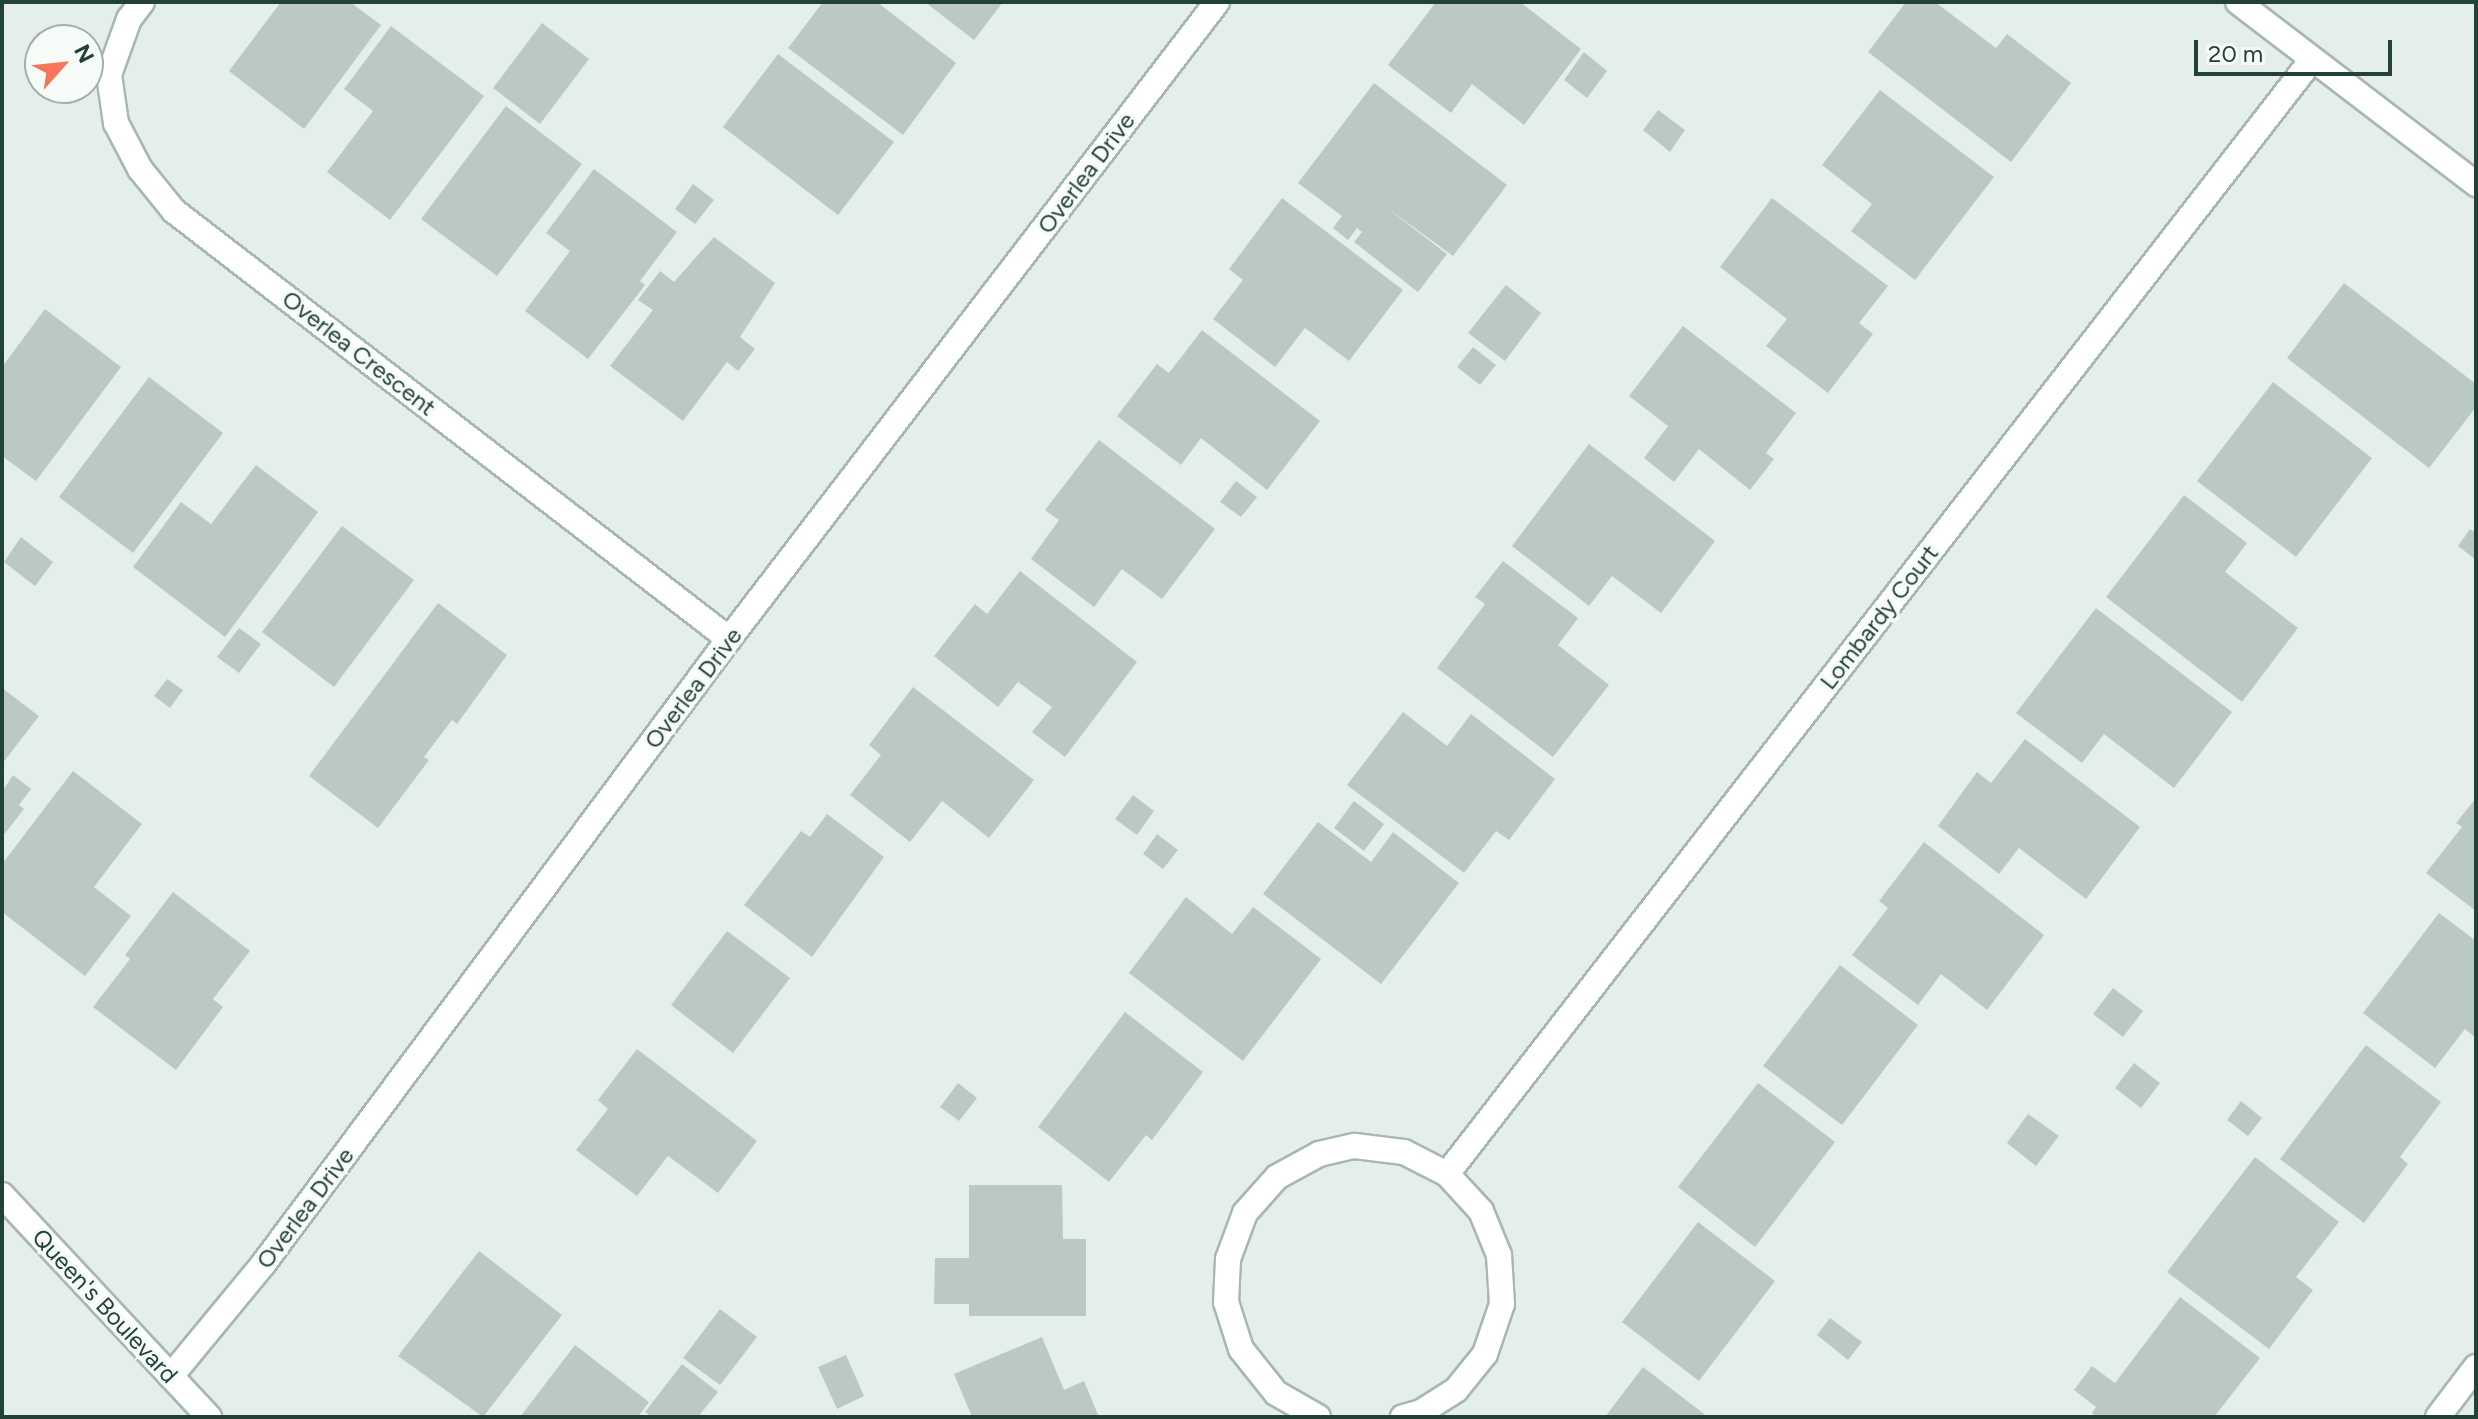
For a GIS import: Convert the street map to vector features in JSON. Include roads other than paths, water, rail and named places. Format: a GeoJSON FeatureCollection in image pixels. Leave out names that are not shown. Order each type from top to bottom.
{"type":"FeatureCollection","features":[{"type":"Feature","properties":{"kind":"street","name":"Overlea Crescent"},"geometry":{"type":"LineString","coordinates":[[142,2],[129,19],[109,75],[114,111],[116,123],[140,169],[174,211],[729,639]]}},
{"type":"Feature","properties":{"kind":"street","name":"Overlea Drive"},"geometry":{"type":"LineString","coordinates":[[171,1376],[264,1263],[729,639],[1217,2]]}},
{"type":"Feature","properties":{"kind":"street"},"geometry":{"type":"LineString","coordinates":[[2238,2],[2311,61],[2476,184]]}},
{"type":"Feature","properties":{"kind":"street","name":"Lombardy Court"},"geometry":{"type":"LineString","coordinates":[[1447,1174],[2311,61]]}},
{"type":"Feature","properties":{"kind":"street"},"geometry":{"type":"LineString","coordinates":[[1318,1417],[1276,1393],[1241,1349],[1226,1302],[1228,1259],[1245,1213],[1277,1177],[1319,1154],[1355,1146],[1404,1152],[1447,1174],[1481,1211],[1499,1255],[1502,1304],[1485,1354],[1456,1390],[1421,1412],[1403,1417]]}},
{"type":"Feature","properties":{"kind":"street","name":"Queen's Boulevard"},"geometry":{"type":"LineString","coordinates":[[2,1195],[209,1417]]}},
{"type":"Feature","properties":{"kind":"street"},"geometry":{"type":"LineString","coordinates":[[2438,1417],[2476,1367]]}}]}
